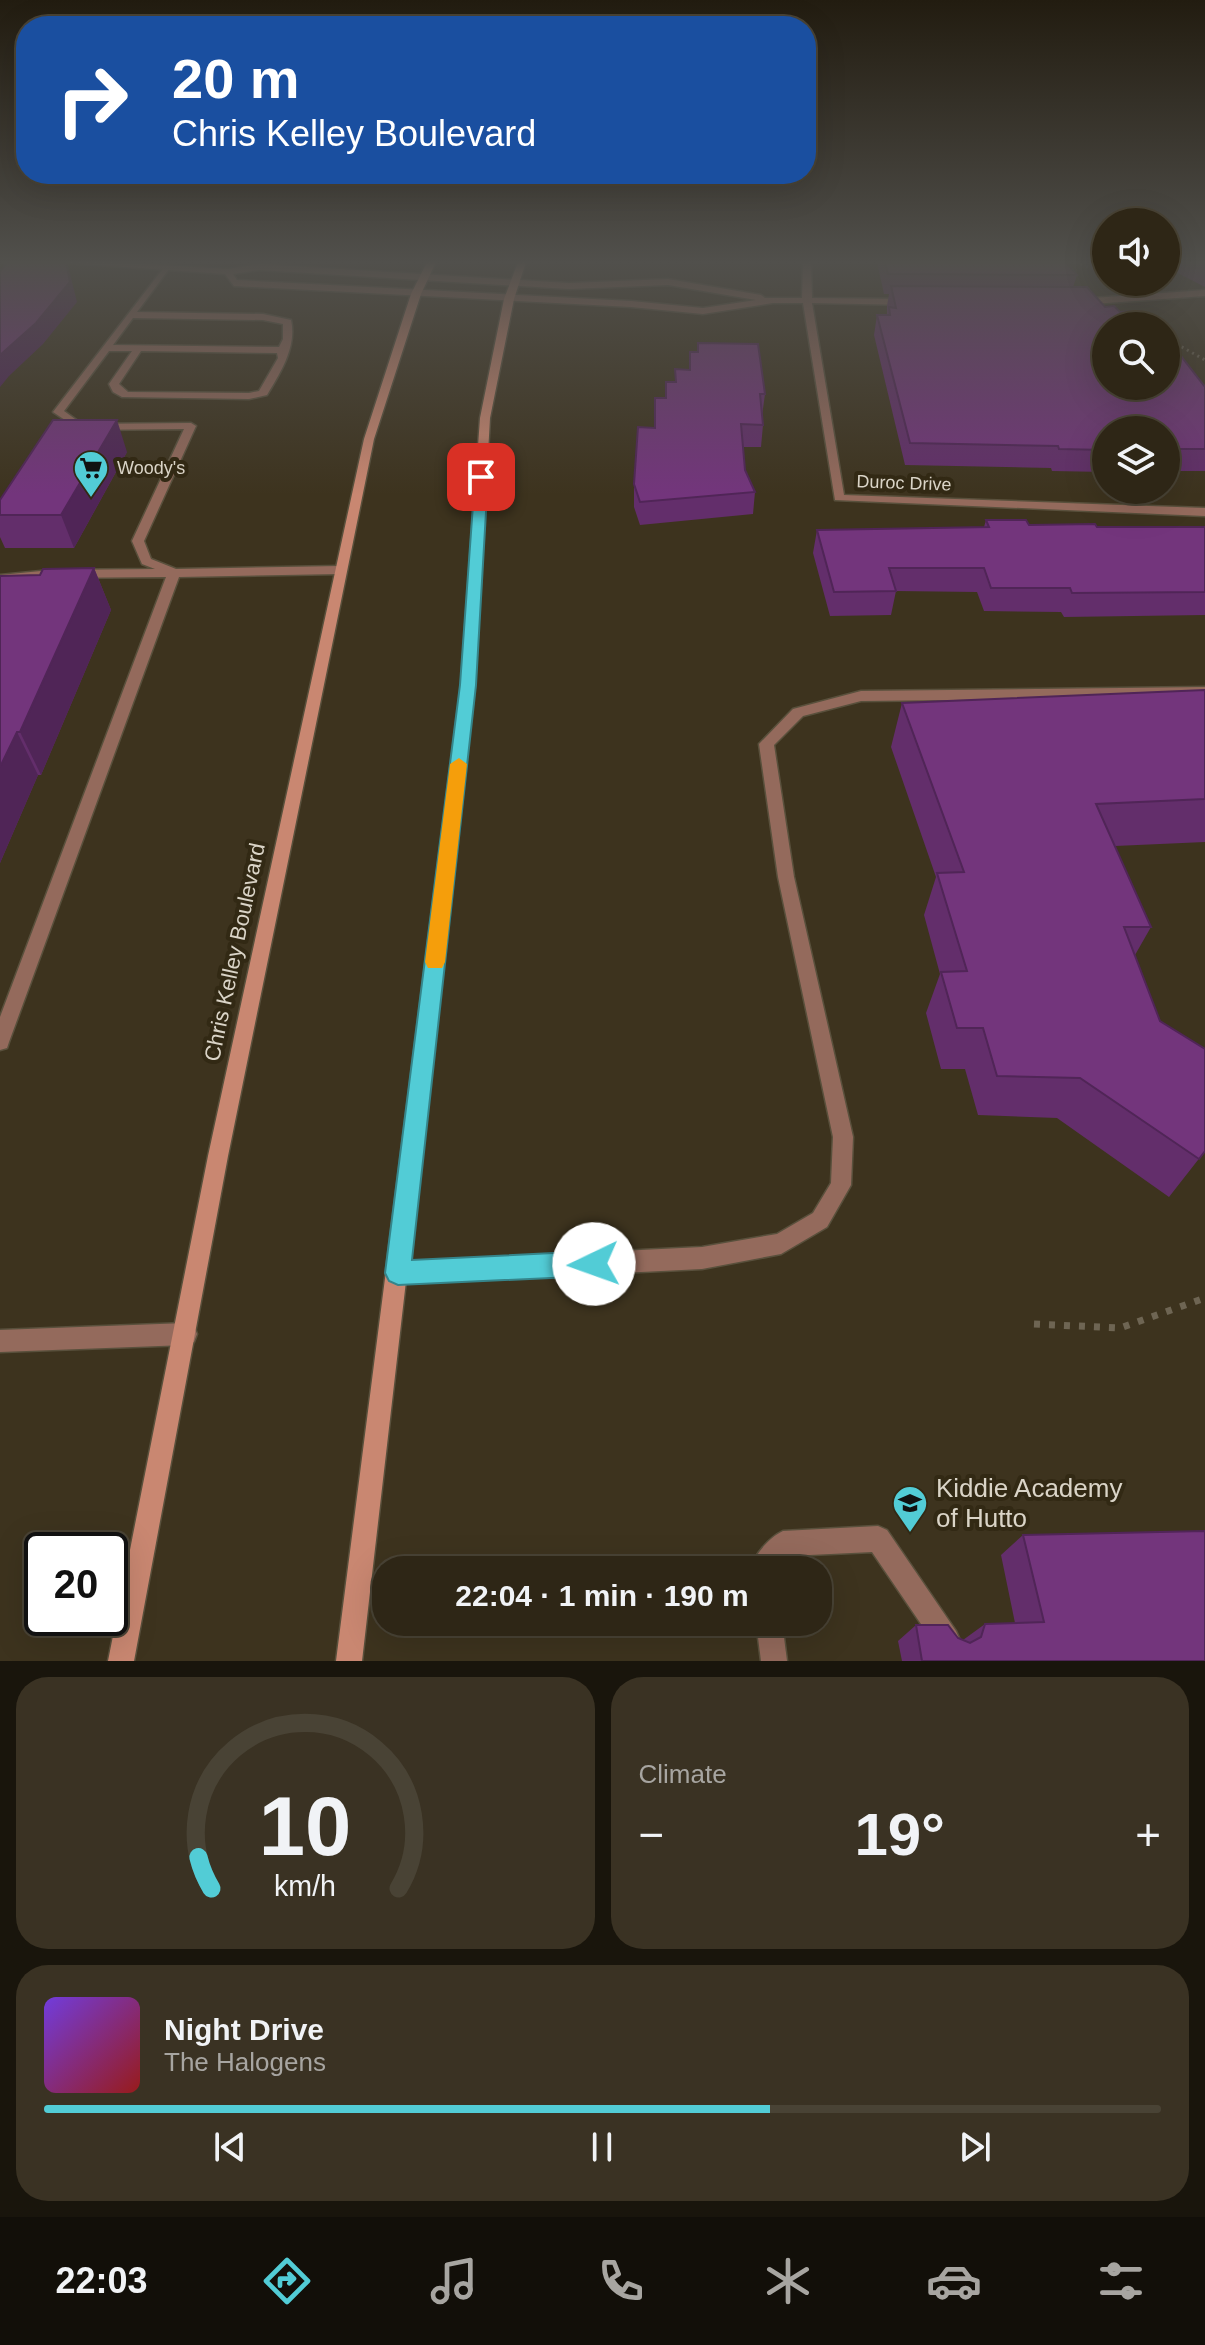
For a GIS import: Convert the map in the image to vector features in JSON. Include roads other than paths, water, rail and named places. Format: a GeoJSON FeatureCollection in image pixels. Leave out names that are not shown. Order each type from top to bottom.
{"type":"FeatureCollection","features":[{"type":"Feature","properties":{"kind":"main road","name":"Chris Kelley Boulevard"},"geometry":{"type":"LineString","coordinates":[[121,1661],[218,1156],[340,570],[369,439],[401,340]]}},
{"type":"Feature","properties":{"kind":"main road"},"geometry":{"type":"LineString","coordinates":[[349,1661],[468,685],[485,418],[501,340]]}},
{"type":"Feature","properties":{"kind":"street"},"geometry":{"type":"LineString","coordinates":[[112,340],[58,412],[80,427],[191,426],[138,541],[146,561],[174,573]]}},
{"type":"Feature","properties":{"kind":"street"},"geometry":{"type":"LineString","coordinates":[[138,349],[114,384],[126,395],[249,396],[263,393],[283,358],[282,350],[288,340]]}},
{"type":"Feature","properties":{"kind":"street","name":"Duroc Drive"},"geometry":{"type":"LineString","coordinates":[[813,340],[839,498],[1205,512]]}},
{"type":"Feature","properties":{"kind":"street"},"geometry":{"type":"LineString","coordinates":[[106,348],[282,350]]}},
{"type":"Feature","properties":{"kind":"street"},"geometry":{"type":"LineString","coordinates":[[0,579],[51,574],[340,570]]}},
{"type":"Feature","properties":{"kind":"street"},"geometry":{"type":"LineString","coordinates":[[0,1042],[174,573]]}},
{"type":"Feature","properties":{"kind":"street"},"geometry":{"type":"LineString","coordinates":[[398,1273],[702,1258],[781,1244],[820,1220],[841,1185],[843,1137],[786,877],[766,744],[798,712],[861,696],[1205,692]]}},
{"type":"Feature","properties":{"kind":"street"},"geometry":{"type":"LineString","coordinates":[[0,1341],[186,1334]]}},
{"type":"Feature","properties":{"kind":"street"},"geometry":{"type":"LineString","coordinates":[[773,1556],[783,1544],[878,1539],[948,1642]]}},
{"type":"Feature","properties":{"kind":"street"},"geometry":{"type":"LineString","coordinates":[[771,1636],[774,1661]]}},
{"type":"Feature","properties":{"kind":"place","name":"Woody's"},"geometry":{"type":"Point","coordinates":[91,499]}},
{"type":"Feature","properties":{"kind":"place","name":"Kiddie Academy of Hutto"},"geometry":{"type":"Point","coordinates":[910,1534]}}]}
